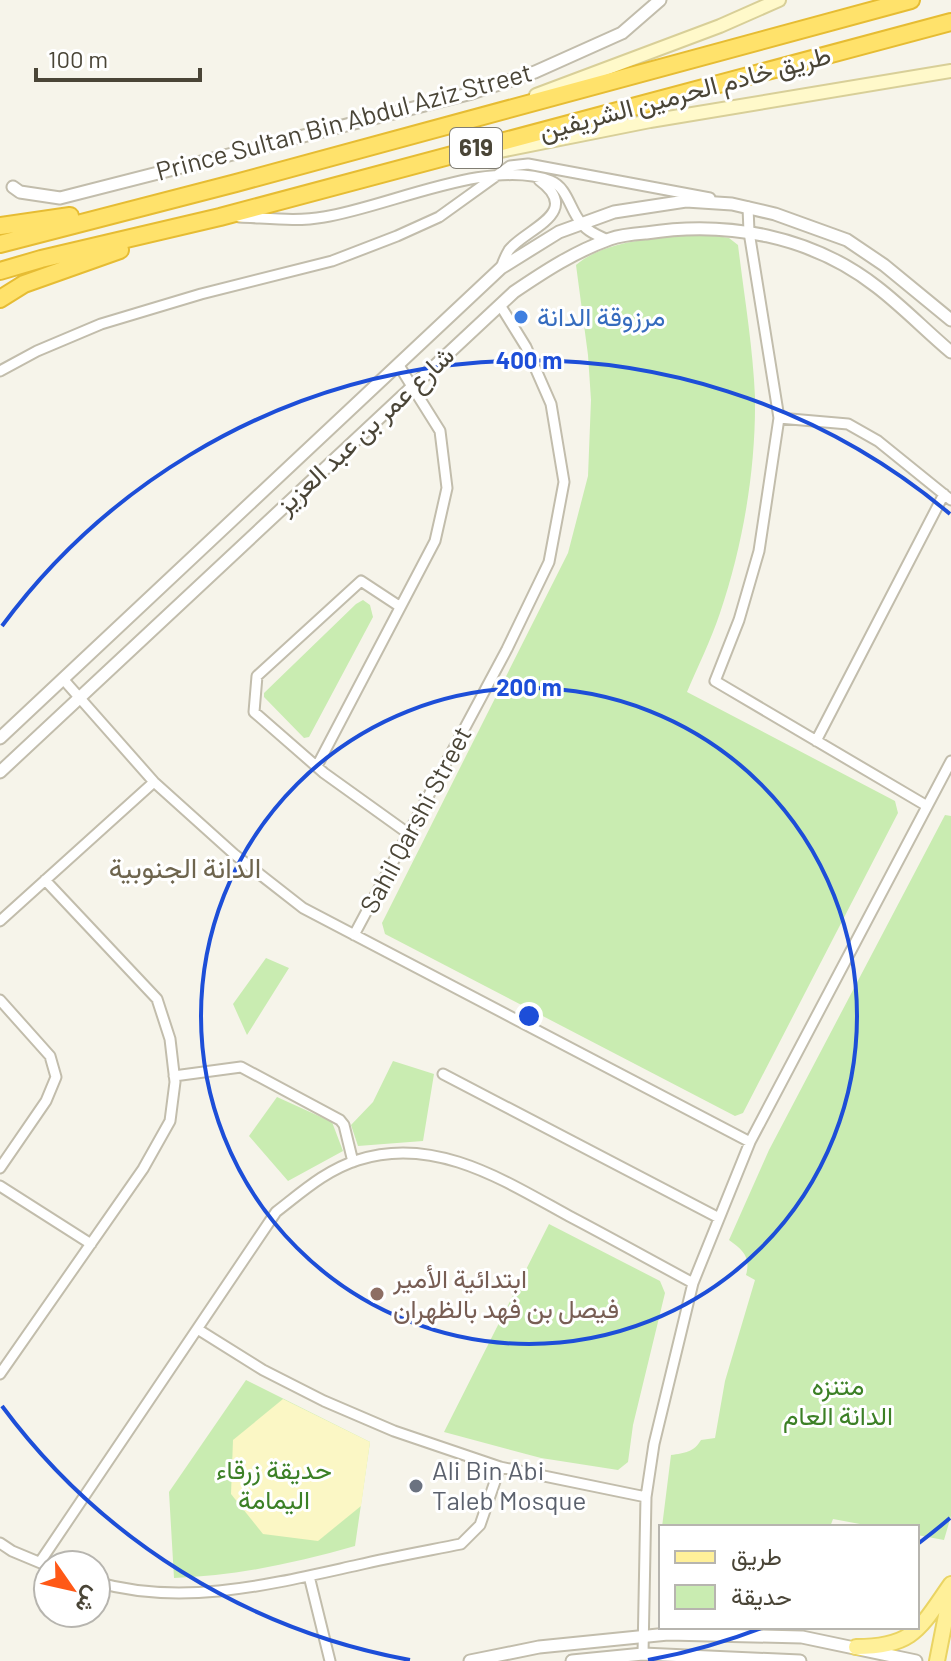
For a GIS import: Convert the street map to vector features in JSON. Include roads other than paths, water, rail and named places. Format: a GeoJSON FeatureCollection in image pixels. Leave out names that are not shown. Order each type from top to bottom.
{"type":"FeatureCollection","features":[{"type":"Feature","properties":{"kind":"highway","name":"طريق خادم الحرمين الشريفين"},"geometry":{"type":"LineString","coordinates":[[0,244],[911,0]]}},
{"type":"Feature","properties":{"kind":"highway","name":"طريق خادم الحرمين الشريفين"},"geometry":{"type":"LineString","coordinates":[[0,271],[220,217],[951,22]]}},
{"type":"Feature","properties":{"kind":"highway"},"geometry":{"type":"LineString","coordinates":[[0,226],[158,202]]}},
{"type":"Feature","properties":{"kind":"highway"},"geometry":{"type":"LineString","coordinates":[[0,299],[24,284],[220,217]]}},
{"type":"Feature","properties":{"kind":"main road"},"geometry":{"type":"LineString","coordinates":[[475,118],[720,26],[779,0]]}},
{"type":"Feature","properties":{"kind":"main road"},"geometry":{"type":"LineString","coordinates":[[301,194],[553,139],[951,71]]}},
{"type":"Feature","properties":{"kind":"main road"},"geometry":{"type":"LineString","coordinates":[[919,1628],[951,1587]]}},
{"type":"Feature","properties":{"kind":"main road"},"geometry":{"type":"LineString","coordinates":[[937,1661],[951,1587]]}},
{"type":"Feature","properties":{"kind":"main road"},"geometry":{"type":"LineString","coordinates":[[856,1647],[885,1647],[910,1636],[918,1629]]}},
{"type":"Feature","properties":{"kind":"street","name":"Prince Sultan Bin Abdul Aziz Street"},"geometry":{"type":"LineString","coordinates":[[13,187],[20,192],[60,198],[472,93],[535,72],[622,33],[660,0]]}},
{"type":"Feature","properties":{"kind":"street"},"geometry":{"type":"LineString","coordinates":[[0,371],[37,351],[101,324],[201,294],[332,261],[397,236],[439,217],[510,166],[528,164],[748,207],[847,240],[884,265],[951,320]]}},
{"type":"Feature","properties":{"kind":"street"},"geometry":{"type":"LineString","coordinates":[[220,217],[324,218],[455,183],[498,175],[537,178],[558,185],[581,224],[608,240]]}},
{"type":"Feature","properties":{"kind":"street"},"geometry":{"type":"LineString","coordinates":[[501,268],[509,250],[548,221],[553,213],[553,195],[537,178]]}},
{"type":"Feature","properties":{"kind":"street"},"geometry":{"type":"LineString","coordinates":[[0,738],[501,268],[559,232],[614,212],[686,201],[732,204]]}},
{"type":"Feature","properties":{"kind":"street"},"geometry":{"type":"LineString","coordinates":[[748,207],[749,232],[779,418],[759,551],[739,620],[715,681],[927,806]]}},
{"type":"Feature","properties":{"kind":"street","name":"شارع عمر بن عبد العزيز"},"geometry":{"type":"LineString","coordinates":[[0,772],[514,292],[564,259],[608,240],[680,227],[773,235],[834,260],[877,287],[951,352]]}},
{"type":"Feature","properties":{"kind":"street","name":"Sahil Qarshi Street"},"geometry":{"type":"LineString","coordinates":[[354,935],[507,649],[549,562],[564,482],[551,404],[526,347],[500,305]]}},
{"type":"Feature","properties":{"kind":"street"},"geometry":{"type":"LineString","coordinates":[[317,766],[435,541],[447,488],[440,431],[398,364]]}},
{"type":"Feature","properties":{"kind":"street"},"geometry":{"type":"LineString","coordinates":[[779,418],[848,424],[878,441],[947,497],[816,741]]}},
{"type":"Feature","properties":{"kind":"street"},"geometry":{"type":"LineString","coordinates":[[399,606],[361,581],[257,676],[254,712],[317,766],[409,834]]}},
{"type":"Feature","properties":{"kind":"street"},"geometry":{"type":"LineString","coordinates":[[63,679],[154,782],[234,854],[303,908],[750,1142]]}},
{"type":"Feature","properties":{"kind":"street"},"geometry":{"type":"LineString","coordinates":[[643,1654],[646,1497],[657,1430],[693,1283],[750,1142],[951,761]]}},
{"type":"Feature","properties":{"kind":"street"},"geometry":{"type":"LineString","coordinates":[[0,921],[154,782]]}},
{"type":"Feature","properties":{"kind":"street"},"geometry":{"type":"LineString","coordinates":[[0,1374],[143,1169],[170,1121],[174,1076],[170,1039],[157,999],[45,880]]}},
{"type":"Feature","properties":{"kind":"street"},"geometry":{"type":"LineString","coordinates":[[0,1000],[50,1056],[56,1077],[46,1101],[2,1161]]}},
{"type":"Feature","properties":{"kind":"street"},"geometry":{"type":"LineString","coordinates":[[174,1076],[241,1067],[340,1120],[353,1162]]}},
{"type":"Feature","properties":{"kind":"street"},"geometry":{"type":"LineString","coordinates":[[443,1074],[719,1218]]}},
{"type":"Feature","properties":{"kind":"street"},"geometry":{"type":"LineString","coordinates":[[54,1549],[276,1212],[318,1179],[353,1162],[410,1152],[452,1159],[488,1172],[693,1283]]}},
{"type":"Feature","properties":{"kind":"street"},"geometry":{"type":"LineString","coordinates":[[0,1186],[91,1244]]}},
{"type":"Feature","properties":{"kind":"street"},"geometry":{"type":"LineString","coordinates":[[199,1330],[263,1370],[394,1431],[500,1467],[646,1497]]}},
{"type":"Feature","properties":{"kind":"street"},"geometry":{"type":"LineString","coordinates":[[112,1586],[168,1593],[256,1588],[461,1544],[480,1525],[500,1467]]}},
{"type":"Feature","properties":{"kind":"street"},"geometry":{"type":"LineString","coordinates":[[0,1543],[32,1559]]}},
{"type":"Feature","properties":{"kind":"street"},"geometry":{"type":"LineString","coordinates":[[309,1576],[330,1661]]}},
{"type":"Feature","properties":{"kind":"street"},"geometry":{"type":"LineString","coordinates":[[470,1661],[539,1647],[644,1635],[802,1637],[916,1661]]}},
{"type":"Feature","properties":{"kind":"street"},"geometry":{"type":"LineString","coordinates":[[572,1661],[643,1654],[800,1661]]}},
{"type":"Feature","properties":{"kind":"place","name":"مرزوقة الدانة"},"geometry":{"type":"Point","coordinates":[521,317]}},
{"type":"Feature","properties":{"kind":"place","name":"ابتدائية الأمير فيصل بن فهد بالظهران"},"geometry":{"type":"Point","coordinates":[377,1294]}},
{"type":"Feature","properties":{"kind":"place","name":"Ali Bin Abi Taleb Mosque"},"geometry":{"type":"Point","coordinates":[416,1486]}},
{"type":"Feature","properties":{"kind":"district","name":"الدانة الجنوبية"},"geometry":{"type":"Point","coordinates":[185,868]}},
{"type":"Feature","properties":{"kind":"park label","name":"متنزه الدانة العام"},"geometry":{"type":"Point","coordinates":[838,1401]}},
{"type":"Feature","properties":{"kind":"park label","name":"حديقة زرقاء اليمامة"},"geometry":{"type":"Point","coordinates":[274,1485]}}]}
